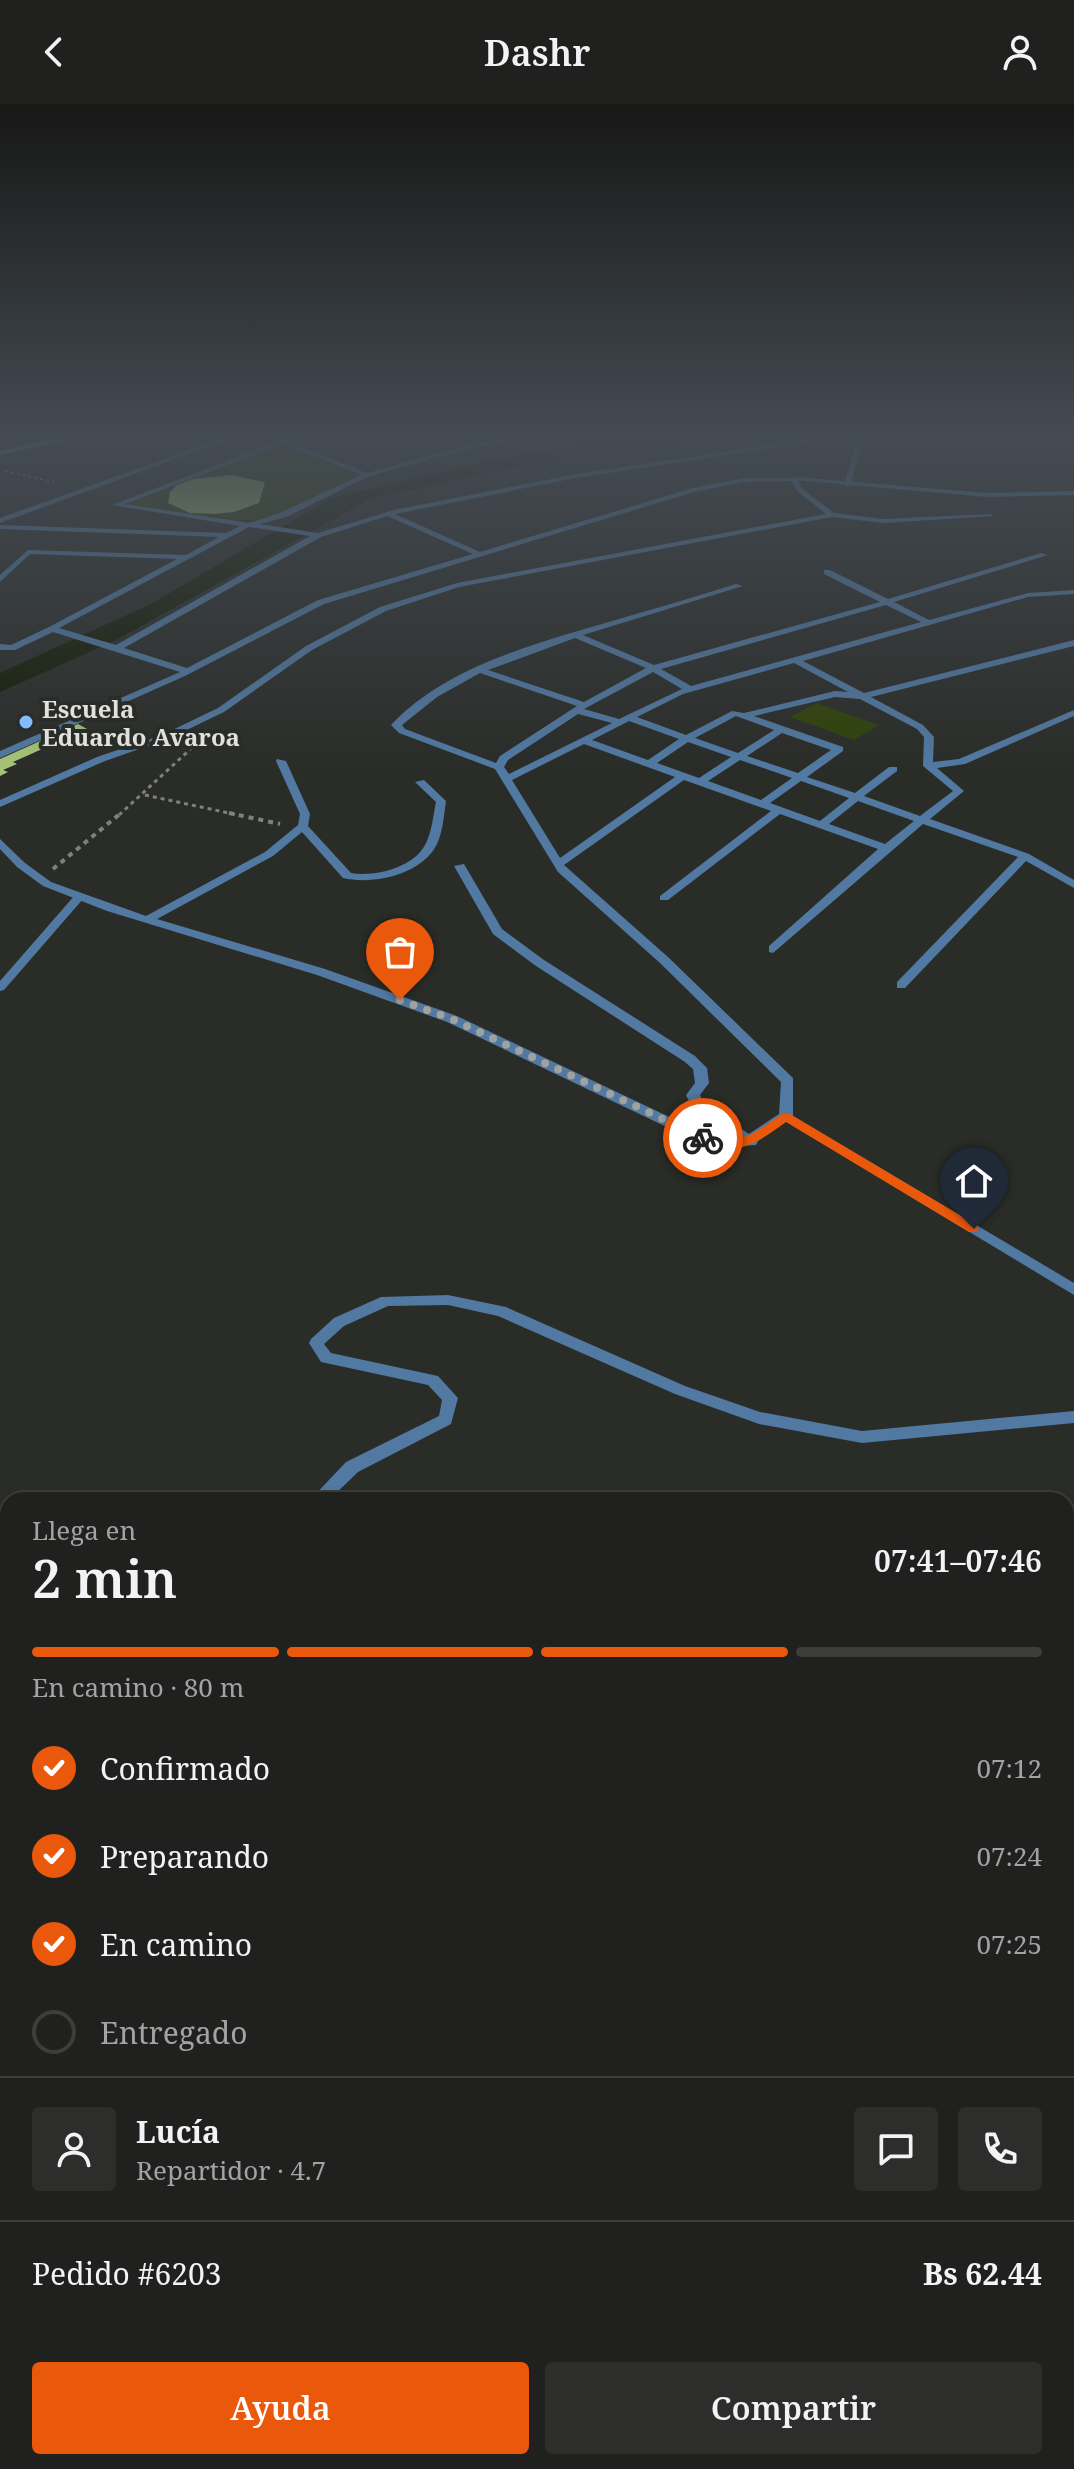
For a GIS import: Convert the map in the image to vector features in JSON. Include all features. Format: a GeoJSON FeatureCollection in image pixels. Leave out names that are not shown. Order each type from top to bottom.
{"type":"FeatureCollection","features":[{"type":"Feature","properties":{"kind":"street"},"geometry":{"type":"LineString","coordinates":[[0,647],[12,648],[52,629],[206,547]]}},
{"type":"Feature","properties":{"kind":"street"},"geometry":{"type":"LineString","coordinates":[[113,647],[291,547]]}},
{"type":"Feature","properties":{"kind":"street"},"geometry":{"type":"LineString","coordinates":[[464,547],[477,553]]}},
{"type":"Feature","properties":{"kind":"street"},"geometry":{"type":"LineString","coordinates":[[0,755],[187,671],[321,602],[496,547]]}},
{"type":"Feature","properties":{"kind":"street"},"geometry":{"type":"LineString","coordinates":[[0,804],[49,780],[165,737],[221,710],[309,648],[383,609],[457,585],[659,547]]}},
{"type":"Feature","properties":{"kind":"street"},"geometry":{"type":"LineString","coordinates":[[0,580],[28,552],[189,557]]}},
{"type":"Feature","properties":{"kind":"street"},"geometry":{"type":"LineString","coordinates":[[499,767],[504,758],[580,708],[653,668],[1044,555]]}},
{"type":"Feature","properties":{"kind":"street"},"geometry":{"type":"LineString","coordinates":[[827,572],[927,622]]}},
{"type":"Feature","properties":{"kind":"street"},"geometry":{"type":"LineString","coordinates":[[0,842],[40,879],[79,897],[321,972],[452,1019],[699,1137],[730,1145],[751,1142],[786,1116],[788,1081],[664,960],[557,864],[499,767],[402,731],[396,725],[407,713],[482,671],[575,635],[739,586]]}},
{"type":"Feature","properties":{"kind":"street"},"geometry":{"type":"LineString","coordinates":[[507,779],[689,689],[1028,595],[1074,592]]}},
{"type":"Feature","properties":{"kind":"street"},"geometry":{"type":"LineString","coordinates":[[52,629],[187,671]]}},
{"type":"Feature","properties":{"kind":"street"},"geometry":{"type":"LineString","coordinates":[[575,635],[653,668],[689,689]]}},
{"type":"Feature","properties":{"kind":"street"},"geometry":{"type":"LineString","coordinates":[[744,716],[835,694],[864,696],[1074,643]]}},
{"type":"Feature","properties":{"kind":"street"},"geometry":{"type":"LineString","coordinates":[[795,660],[920,727],[929,737],[928,766]]}},
{"type":"Feature","properties":{"kind":"street"},"geometry":{"type":"LineString","coordinates":[[482,671],[580,708],[687,738],[926,820],[1025,856],[1074,885]]}},
{"type":"Feature","properties":{"kind":"street"},"geometry":{"type":"LineString","coordinates":[[649,764],[687,738],[735,713],[839,749],[762,804]]}},
{"type":"Feature","properties":{"kind":"street"},"geometry":{"type":"LineString","coordinates":[[928,766],[961,762],[1074,713]]}},
{"type":"Feature","properties":{"kind":"street"},"geometry":{"type":"LineString","coordinates":[[700,782],[783,728]]}},
{"type":"Feature","properties":{"kind":"street"},"geometry":{"type":"LineString","coordinates":[[584,741],[886,848]]}},
{"type":"Feature","properties":{"kind":"street"},"geometry":{"type":"LineString","coordinates":[[147,920],[258,860],[294,836],[303,826],[305,814],[281,761]]}},
{"type":"Feature","properties":{"kind":"street"},"geometry":{"type":"LineString","coordinates":[[773,949],[886,848],[926,820],[959,791],[928,766]]}},
{"type":"Feature","properties":{"kind":"street"},"geometry":{"type":"LineString","coordinates":[[821,825],[893,769]]}},
{"type":"Feature","properties":{"kind":"street"},"geometry":{"type":"LineString","coordinates":[[557,864],[570,858],[683,776]]}},
{"type":"Feature","properties":{"kind":"street"},"geometry":{"type":"LineString","coordinates":[[303,826],[347,876],[358,879],[422,858],[431,846],[441,801],[420,782]]}},
{"type":"Feature","properties":{"kind":"street"},"geometry":{"type":"LineString","coordinates":[[664,898],[779,810]]}},
{"type":"Feature","properties":{"kind":"street"},"geometry":{"type":"LineString","coordinates":[[901,985],[1025,856]]}},
{"type":"Feature","properties":{"kind":"street"},"geometry":{"type":"LineString","coordinates":[[460,866],[497,931],[540,963],[690,1059],[700,1068],[702,1083],[693,1095],[698,1107],[751,1142]]}},
{"type":"Feature","properties":{"kind":"lane"},"geometry":{"type":"LineString","coordinates":[[0,988],[79,897]]}},
{"type":"Feature","properties":{"kind":"lane"},"geometry":{"type":"LineString","coordinates":[[786,1116],[1074,1290]]}},
{"type":"Feature","properties":{"kind":"lane"},"geometry":{"type":"LineString","coordinates":[[326,1492],[352,1467],[446,1420],[450,1398],[433,1380],[326,1358],[316,1343],[339,1322],[386,1301],[448,1300],[501,1311],[680,1390],[759,1418],[862,1437],[1074,1417]]}},
{"type":"Feature","properties":{"kind":"path"},"geometry":{"type":"LineString","coordinates":[[40,879],[144,794],[202,738]]}},
{"type":"Feature","properties":{"kind":"path"},"geometry":{"type":"LineString","coordinates":[[144,794],[277,822],[280,825],[259,850],[258,860]]}},
{"type":"Feature","properties":{"kind":"green space"},"geometry":{"type":"Polygon","coordinates":[[[816,703],[879,725],[854,740],[790,717],[816,703]]]}},
{"type":"Feature","properties":{"kind":"shaded area"},"geometry":{"type":"Polygon","coordinates":[[[247,547],[283,547],[116,640],[0,692],[0,673],[151,604],[247,547]]]}},
{"type":"Feature","properties":{"kind":"building"},"geometry":{"type":"Polygon","coordinates":[[[78,724],[87,729],[13,762],[17,764],[3,770],[8,772],[0,776],[0,759],[78,724]]]}},
{"type":"Feature","properties":{"kind":"way so far"},"geometry":{"type":"LineString","coordinates":[[400,1000],[452,1019],[703,1138]]}},
{"type":"Feature","properties":{"kind":"place","name":"Escuela Eduardo Avaroa"},"geometry":{"type":"Point","coordinates":[26,722]}},
{"type":"Feature","properties":{"kind":"route"},"geometry":{"type":"LineString","coordinates":[[703,1138],[730,1145],[751,1142],[786,1116],[974,1229]]}}]}
